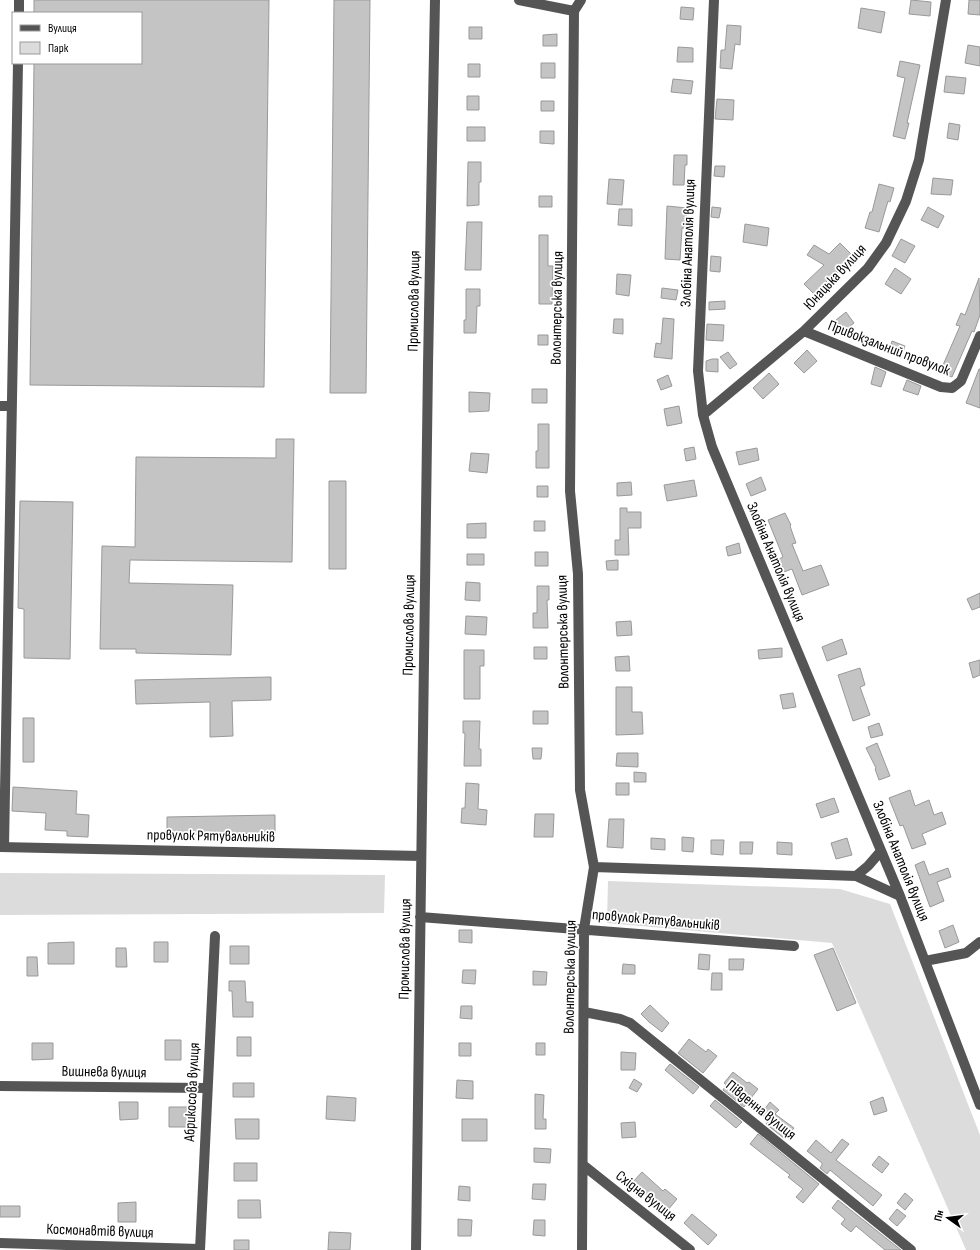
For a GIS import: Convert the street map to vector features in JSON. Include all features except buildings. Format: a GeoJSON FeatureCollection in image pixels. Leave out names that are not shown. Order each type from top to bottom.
{"type":"FeatureCollection","features":[{"type":"Feature","properties":{"kind":"street"},"geometry":{"type":"LineString","coordinates":[[19,0],[19,12]]}},
{"type":"Feature","properties":{"kind":"street","name":"Промислова вулиця"},"geometry":{"type":"LineString","coordinates":[[416,1250],[435,0]]}},
{"type":"Feature","properties":{"kind":"street"},"geometry":{"type":"LineString","coordinates":[[519,0],[574,11],[581,0]]}},
{"type":"Feature","properties":{"kind":"street","name":"Злобіна Анатолія вулиця"},"geometry":{"type":"LineString","coordinates":[[714,0],[698,371],[703,415],[712,448],[900,896],[980,1105]]}},
{"type":"Feature","properties":{"kind":"street","name":"Юнацька вулиця"},"geometry":{"type":"LineString","coordinates":[[703,415],[804,332],[868,268],[886,243],[906,201],[919,160],[946,0]]}},
{"type":"Feature","properties":{"kind":"street","name":"Волонтерська вулиця"},"geometry":{"type":"LineString","coordinates":[[574,11],[570,491],[578,574],[580,790],[594,867],[584,929],[582,1250]]}},
{"type":"Feature","properties":{"kind":"street"},"geometry":{"type":"LineString","coordinates":[[2,847],[18,64]]}},
{"type":"Feature","properties":{"kind":"street","name":"Привокзальний провулок"},"geometry":{"type":"LineString","coordinates":[[804,332],[941,387],[952,388],[961,381],[980,336]]}},
{"type":"Feature","properties":{"kind":"street"},"geometry":{"type":"LineString","coordinates":[[0,406],[11,406]]}},
{"type":"Feature","properties":{"kind":"street","name":"провулок Рятувальників"},"geometry":{"type":"LineString","coordinates":[[2,847],[421,856]]}},
{"type":"Feature","properties":{"kind":"street"},"geometry":{"type":"LineString","coordinates":[[856,876],[868,866],[881,850]]}},
{"type":"Feature","properties":{"kind":"street"},"geometry":{"type":"LineString","coordinates":[[594,867],[856,876],[900,896]]}},
{"type":"Feature","properties":{"kind":"street","name":"провулок Рятувальників"},"geometry":{"type":"LineString","coordinates":[[420,917],[794,946]]}},
{"type":"Feature","properties":{"kind":"street","name":"Абрикосова вулиця"},"geometry":{"type":"LineString","coordinates":[[200,1249],[215,936]]}},
{"type":"Feature","properties":{"kind":"street"},"geometry":{"type":"LineString","coordinates":[[925,961],[966,953],[980,942]]}},
{"type":"Feature","properties":{"kind":"street","name":"Південна вулиця"},"geometry":{"type":"LineString","coordinates":[[584,1012],[620,1019],[630,1023],[911,1250]]}},
{"type":"Feature","properties":{"kind":"street","name":"Вишнева вулиця"},"geometry":{"type":"LineString","coordinates":[[0,1086],[207,1088]]}},
{"type":"Feature","properties":{"kind":"street","name":"Східна вулиця"},"geometry":{"type":"LineString","coordinates":[[583,1165],[690,1250]]}},
{"type":"Feature","properties":{"kind":"street","name":"Космонавтів вулиця"},"geometry":{"type":"LineString","coordinates":[[0,1243],[200,1249]]}},
{"type":"Feature","properties":{"kind":"green space"},"geometry":{"type":"Polygon","coordinates":[[[0,873],[385,875],[384,913],[0,915],[0,873]]]}},
{"type":"Feature","properties":{"kind":"green space"},"geometry":{"type":"Polygon","coordinates":[[[608,881],[840,889],[890,904],[980,1135],[980,1250],[966,1250],[832,943],[607,923],[608,881]]]}}]}
